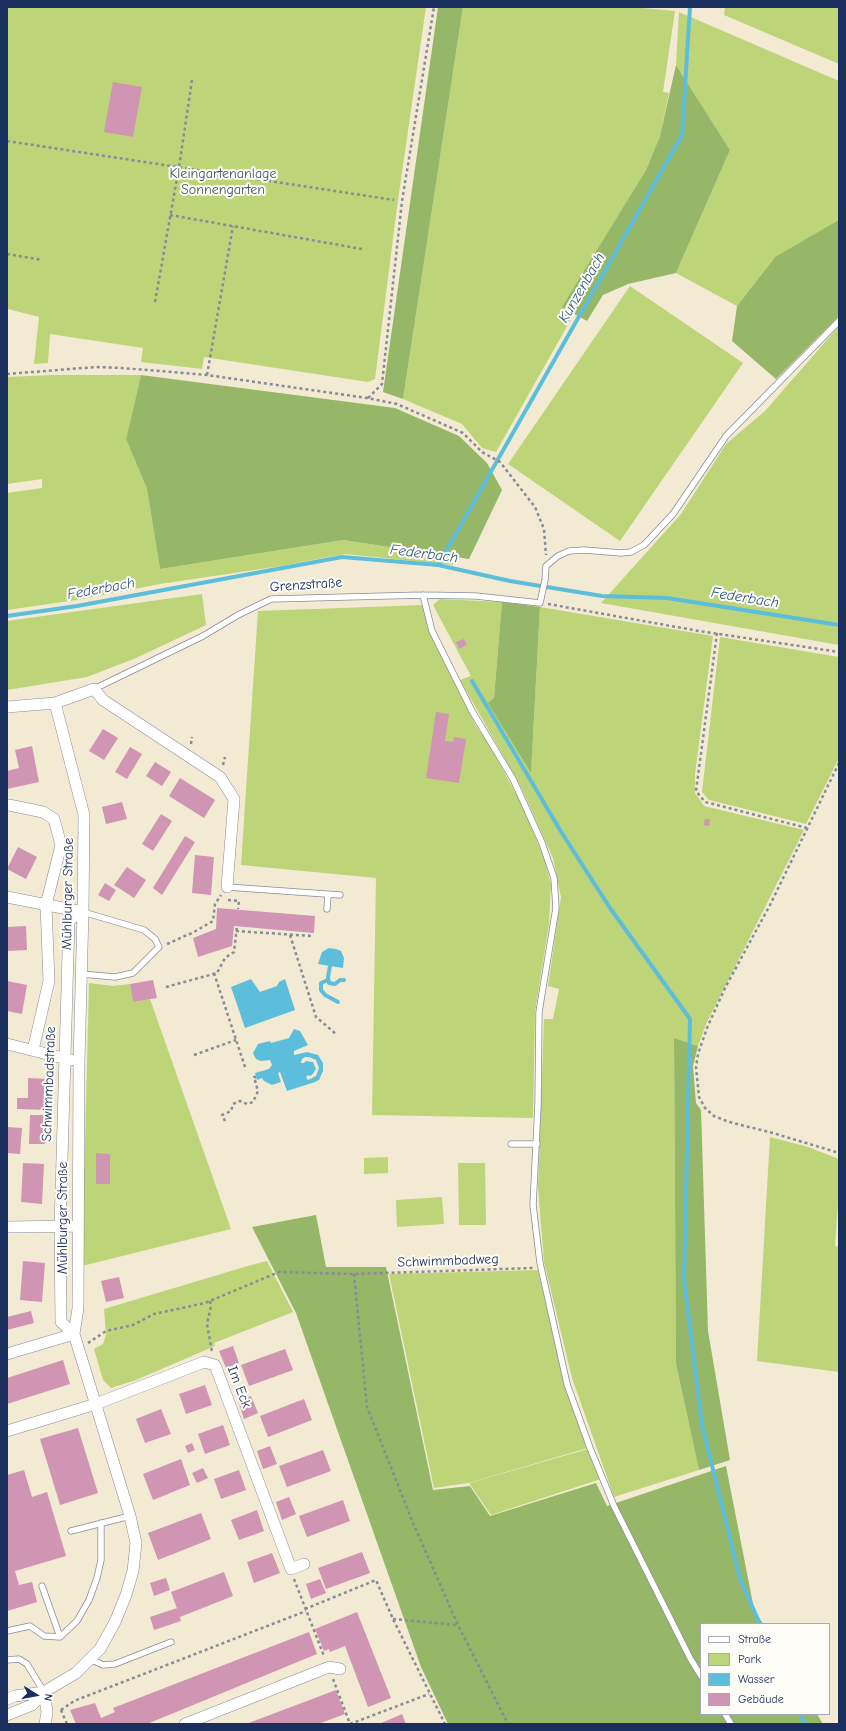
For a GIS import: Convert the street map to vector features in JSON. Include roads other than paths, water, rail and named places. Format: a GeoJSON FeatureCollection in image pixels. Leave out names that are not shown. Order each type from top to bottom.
{"type":"FeatureCollection","features":[{"type":"Feature","properties":{"kind":"street","name":"Grenzstraße"},"geometry":{"type":"LineString","coordinates":[[7,707],[55,703],[94,689]]}},
{"type":"Feature","properties":{"kind":"street"},"geometry":{"type":"LineString","coordinates":[[94,689],[103,700],[220,776],[234,799],[227,887]]}},
{"type":"Feature","properties":{"kind":"street","name":"Mühlburger Straße"},"geometry":{"type":"LineString","coordinates":[[7,1716],[32,1705],[44,1692],[76,1673],[100,1649],[116,1622],[133,1571],[136,1543],[130,1516],[74,1334],[78,1308],[79,1062],[82,974],[84,815],[55,703]]}},
{"type":"Feature","properties":{"kind":"street","name":"Schwimmbadstraße"},"geometry":{"type":"LineString","coordinates":[[9,805],[43,812],[54,819],[61,845],[46,905],[49,980],[33,1050]]}},
{"type":"Feature","properties":{"kind":"street"},"geometry":{"type":"LineString","coordinates":[[7,897],[83,912]]}},
{"type":"Feature","properties":{"kind":"street","name":"Schwimmbadstraße"},"geometry":{"type":"LineString","coordinates":[[74,1334],[62,1322],[60,1227],[69,920],[83,912]]}},
{"type":"Feature","properties":{"kind":"street"},"geometry":{"type":"LineString","coordinates":[[7,1044],[79,1062]]}},
{"type":"Feature","properties":{"kind":"street"},"geometry":{"type":"LineString","coordinates":[[7,1227],[78,1226]]}},
{"type":"Feature","properties":{"kind":"street"},"geometry":{"type":"LineString","coordinates":[[7,1354],[74,1334]]}},
{"type":"Feature","properties":{"kind":"street","name":"Im Eck"},"geometry":{"type":"LineString","coordinates":[[7,1431],[96,1404],[204,1362],[215,1365],[291,1569],[304,1564]]}},
{"type":"Feature","properties":{"kind":"street"},"geometry":{"type":"LineString","coordinates":[[185,1724],[334,1668]]}},
{"type":"Feature","properties":{"kind":"street"},"geometry":{"type":"LineString","coordinates":[[44,1692],[47,1712],[45,1724]]}},
{"type":"Feature","properties":{"kind":"street","name":"Mühlburger Straße"},"geometry":{"type":"LineString","coordinates":[[7,1699],[15,1696],[44,1692]]}},
{"type":"Feature","properties":{"kind":"lane","name":"Grenzstraße"},"geometry":{"type":"LineString","coordinates":[[94,689],[202,636],[238,615],[271,599],[423,595],[476,596],[540,603],[545,580],[546,566],[558,556],[569,551],[584,550],[621,553],[631,552],[644,545],[673,514],[726,436],[839,321]]}},
{"type":"Feature","properties":{"kind":"lane"},"geometry":{"type":"LineString","coordinates":[[423,595],[432,631],[472,711],[513,780],[542,843],[554,878],[556,908],[539,1012],[537,1144],[533,1205],[540,1263],[567,1384],[590,1448],[614,1506],[690,1658],[700,1674]]}},
{"type":"Feature","properties":{"kind":"lane"},"geometry":{"type":"LineString","coordinates":[[227,887],[340,896]]}},
{"type":"Feature","properties":{"kind":"lane"},"geometry":{"type":"LineString","coordinates":[[327,909],[328,894]]}},
{"type":"Feature","properties":{"kind":"lane"},"geometry":{"type":"LineString","coordinates":[[82,974],[115,977],[133,973],[159,947],[154,939],[144,930],[83,912]]}},
{"type":"Feature","properties":{"kind":"lane"},"geometry":{"type":"LineString","coordinates":[[511,1144],[537,1144]]}},
{"type":"Feature","properties":{"kind":"lane"},"geometry":{"type":"LineString","coordinates":[[71,1531],[100,1522],[130,1516]]}},
{"type":"Feature","properties":{"kind":"lane"},"geometry":{"type":"LineString","coordinates":[[60,1638],[77,1621],[89,1600],[101,1560],[100,1522]]}},
{"type":"Feature","properties":{"kind":"lane"},"geometry":{"type":"LineString","coordinates":[[42,1586],[60,1638]]}},
{"type":"Feature","properties":{"kind":"lane"},"geometry":{"type":"LineString","coordinates":[[7,1631],[30,1626],[44,1636],[60,1638]]}},
{"type":"Feature","properties":{"kind":"lane"},"geometry":{"type":"LineString","coordinates":[[90,1659],[103,1665],[115,1664],[171,1642]]}},
{"type":"Feature","properties":{"kind":"lane"},"geometry":{"type":"LineString","coordinates":[[7,1660],[19,1659],[27,1664],[44,1692]]}},
{"type":"Feature","properties":{"kind":"lane"},"geometry":{"type":"LineString","coordinates":[[726,1715],[731,1724]]}},
{"type":"Feature","properties":{"kind":"water"},"geometry":{"type":"Polygon","coordinates":[[[329,948],[341,951],[344,958],[343,968],[318,964],[322,952],[329,948]]]}},
{"type":"Feature","properties":{"kind":"water"},"geometry":{"type":"Polygon","coordinates":[[[251,979],[260,992],[277,986],[279,982],[285,979],[295,1010],[245,1028],[231,987],[251,979]]]}},
{"type":"Feature","properties":{"kind":"water"},"geometry":{"type":"Polygon","coordinates":[[[294,1029],[300,1031],[308,1045],[294,1051],[294,1055],[307,1052],[318,1055],[323,1063],[323,1071],[319,1080],[287,1091],[280,1072],[278,1073],[281,1082],[272,1085],[264,1081],[262,1078],[257,1080],[255,1073],[269,1069],[272,1065],[270,1060],[261,1061],[256,1059],[253,1053],[258,1044],[270,1041],[271,1043],[289,1038],[294,1029]],[[309,1057],[302,1059],[301,1063],[306,1061],[313,1062],[316,1069],[312,1075],[308,1075],[306,1077],[308,1080],[316,1076],[319,1068],[316,1060],[309,1057]]]}},
{"type":"Feature","properties":{"kind":"waterway","name":"Kunzenbach"},"geometry":{"type":"LineString","coordinates":[[438,565],[682,135],[690,7]]}},
{"type":"Feature","properties":{"kind":"waterway","name":"Federbach"},"geometry":{"type":"LineString","coordinates":[[7,616],[77,606],[342,557],[438,565],[510,581],[602,596],[667,598],[839,625]]}},
{"type":"Feature","properties":{"kind":"waterway"},"geometry":{"type":"LineString","coordinates":[[472,681],[560,830],[610,908],[690,1019],[684,1280],[702,1425],[740,1579],[760,1623]]}},
{"type":"Feature","properties":{"kind":"waterway"},"geometry":{"type":"LineString","coordinates":[[330,966],[328,977],[329,983],[335,984],[340,980],[344,980]]}},
{"type":"Feature","properties":{"kind":"waterway"},"geometry":{"type":"LineString","coordinates":[[328,980],[321,983],[321,990],[325,995],[338,1002]]}},
{"type":"Feature","properties":{"kind":"waterway"},"geometry":{"type":"LineString","coordinates":[[800,1715],[805,1724]]}},
{"type":"Feature","properties":{"kind":"park label","name":"Kleingartenanlage Sonnengarten"},"geometry":{"type":"Point","coordinates":[223,182]}}]}
